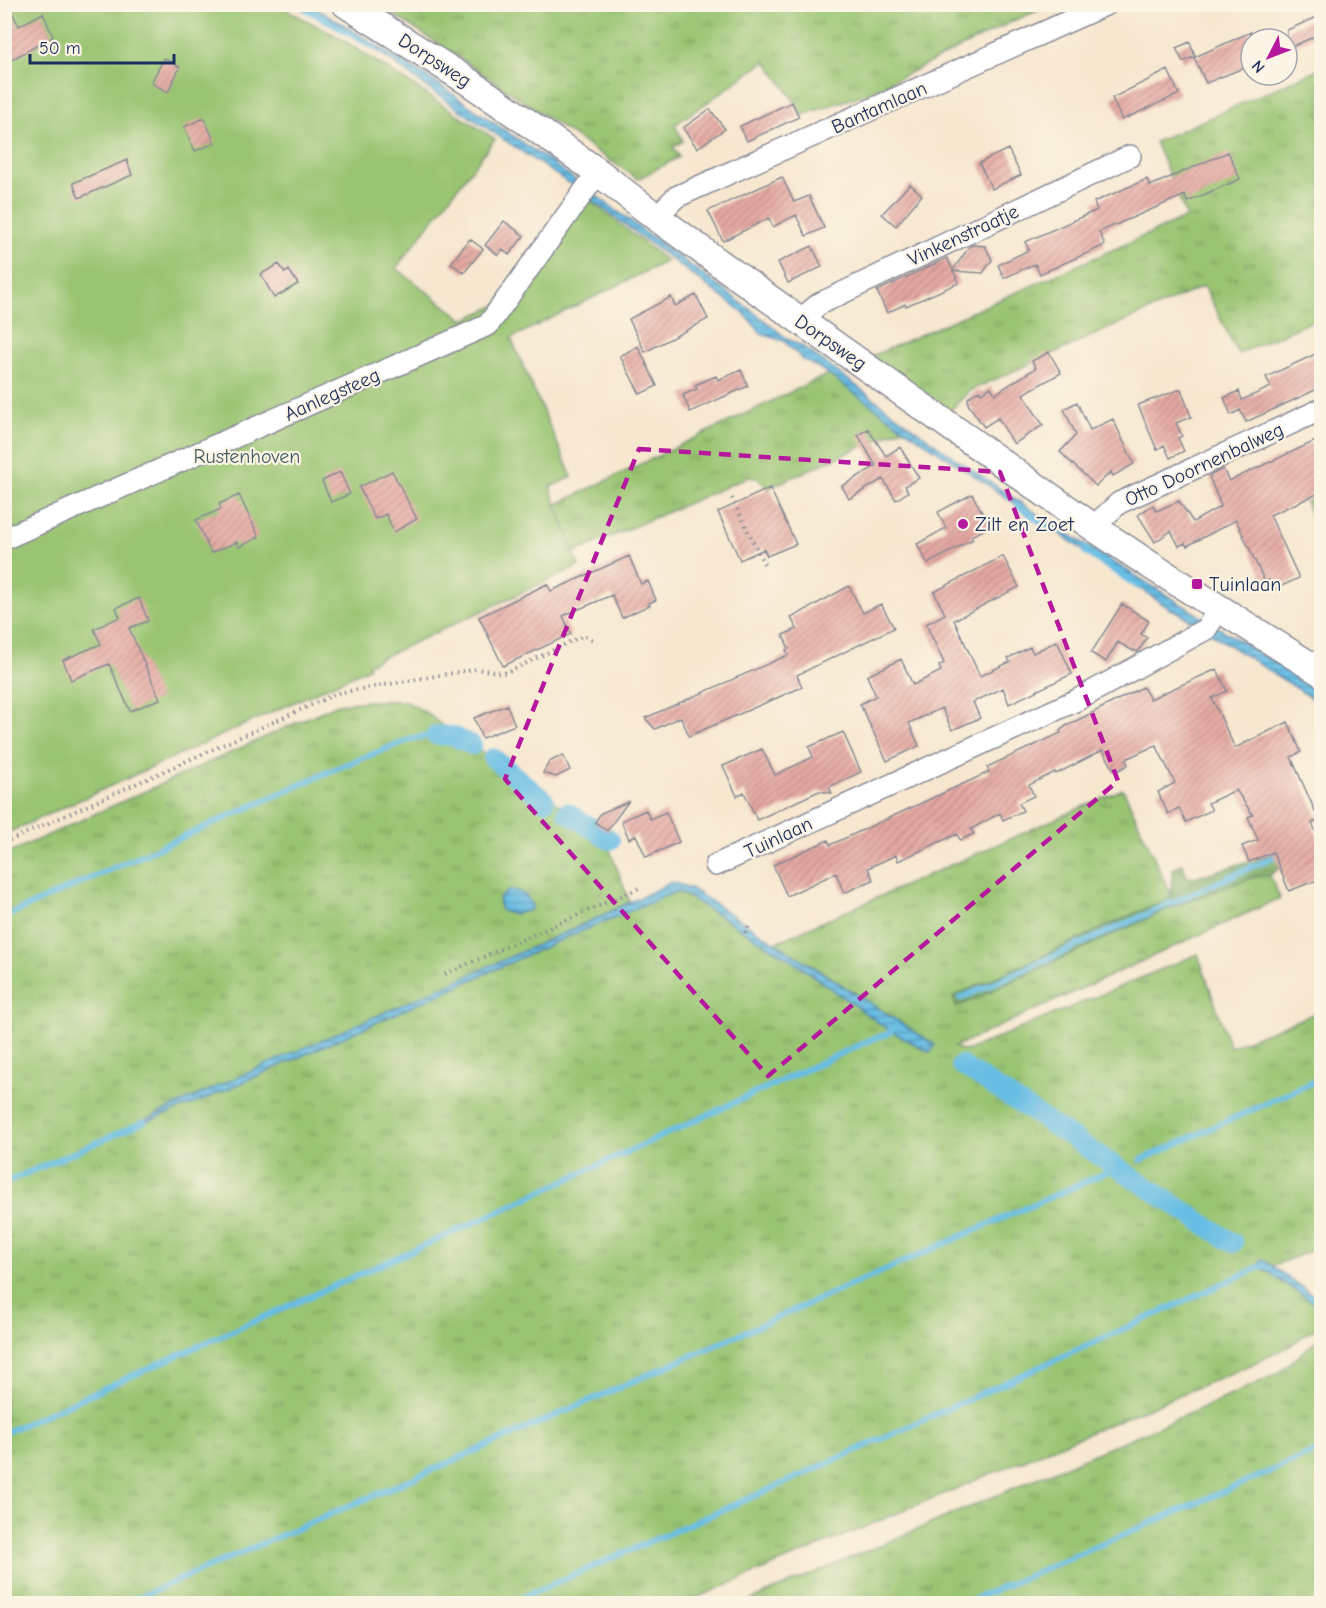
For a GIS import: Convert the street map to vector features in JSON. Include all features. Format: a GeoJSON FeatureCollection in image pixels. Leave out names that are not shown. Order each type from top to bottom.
{"type":"FeatureCollection","features":[{"type":"Feature","properties":{"kind":"street","name":"Dorpsweg"},"geometry":{"type":"LineString","coordinates":[[346,4],[466,80],[589,184],[656,218],[1092,527],[1322,673]]}},
{"type":"Feature","properties":{"kind":"street","name":"Bantamlaan"},"geometry":{"type":"LineString","coordinates":[[656,218],[676,197],[1107,4]]}},
{"type":"Feature","properties":{"kind":"street","name":"Vinkenstraatje"},"geometry":{"type":"LineString","coordinates":[[800,320],[819,304],[1130,156]]}},
{"type":"Feature","properties":{"kind":"street","name":"Aanlegsteeg"},"geometry":{"type":"LineString","coordinates":[[4,539],[488,325],[589,184]]}},
{"type":"Feature","properties":{"kind":"street","name":"Otto Doornenbalweg"},"geometry":{"type":"LineString","coordinates":[[1092,527],[1119,503],[1322,409]]}},
{"type":"Feature","properties":{"kind":"street","name":"Tuinlaan"},"geometry":{"type":"LineString","coordinates":[[716,865],[1077,700],[1206,629],[1219,609]]}},
{"type":"Feature","properties":{"kind":"path"},"geometry":{"type":"LineString","coordinates":[[732,498],[764,564]]}},
{"type":"Feature","properties":{"kind":"path"},"geometry":{"type":"LineString","coordinates":[[4,843],[338,693],[476,669],[507,673],[582,636],[592,639]]}},
{"type":"Feature","properties":{"kind":"path"},"geometry":{"type":"LineString","coordinates":[[445,974],[639,888]]}},
{"type":"Feature","properties":{"kind":"path"},"geometry":{"type":"LineString","coordinates":[[745,933],[750,924]]}},
{"type":"Feature","properties":{"kind":"highlighted area"},"geometry":{"type":"Polygon","coordinates":[[[639,449],[1000,472],[1118,781],[768,1076],[505,779],[639,449]]]}},
{"type":"Feature","properties":{"kind":"green space","name":"Rustenhoven"},"geometry":{"type":"Polygon","coordinates":[[[4,5],[278,5],[340,38],[495,139],[396,268],[464,320],[497,305],[575,189],[667,261],[511,338],[572,477],[550,487],[579,566],[368,664],[369,668],[5,834],[4,5]]]}},
{"type":"Feature","properties":{"kind":"green space"},"geometry":{"type":"Polygon","coordinates":[[[378,5],[1051,5],[1013,21],[871,92],[802,115],[766,61],[675,125],[683,141],[673,147],[679,157],[638,179],[444,47],[378,5]]]}},
{"type":"Feature","properties":{"kind":"green space"},"geometry":{"type":"Polygon","coordinates":[[[1321,68],[1321,317],[1238,354],[1204,286],[969,391],[948,413],[870,357],[1187,217],[1155,142],[1278,87],[1299,87],[1299,78],[1321,68]]]}},
{"type":"Feature","properties":{"kind":"green space"},"geometry":{"type":"Polygon","coordinates":[[[828,374],[903,428],[768,488],[757,478],[748,477],[571,554],[545,510],[828,374]]]}},
{"type":"Feature","properties":{"kind":"green space"},"geometry":{"type":"Polygon","coordinates":[[[1321,495],[1321,540],[1306,502],[1321,495]]]}},
{"type":"Feature","properties":{"kind":"green space"},"geometry":{"type":"Polygon","coordinates":[[[406,701],[427,713],[444,727],[571,813],[607,842],[630,903],[132,1126],[201,1101],[567,937],[675,892],[692,899],[790,959],[889,1030],[930,1052],[935,1045],[774,943],[1123,789],[1172,897],[954,997],[1176,905],[1253,877],[1270,875],[1280,898],[954,1047],[966,1051],[1198,954],[1230,1047],[1321,1011],[1321,1247],[1272,1266],[1262,1259],[1258,1265],[1321,1308],[1321,1324],[1286,1348],[1255,1363],[684,1603],[5,1603],[4,855],[338,704],[406,701]]]}},
{"type":"Feature","properties":{"kind":"green space"},"geometry":{"type":"Polygon","coordinates":[[[1306,850],[1270,875],[1253,877],[1176,905],[957,1007],[953,997],[1171,897],[1172,870],[1182,864],[1188,878],[1276,853],[1306,850]]]}},
{"type":"Feature","properties":{"kind":"green space"},"geometry":{"type":"Polygon","coordinates":[[[1321,1337],[1321,1603],[744,1603],[1277,1374],[1321,1337]]]}},
{"type":"Feature","properties":{"kind":"water"},"geometry":{"type":"Polygon","coordinates":[[[301,5],[309,5],[331,17],[435,82],[552,163],[785,337],[803,347],[959,461],[1054,525],[1314,687],[1321,693],[1321,704],[1169,608],[819,368],[803,360],[784,341],[762,334],[745,314],[573,186],[433,92],[362,40],[301,5]]]}},
{"type":"Feature","properties":{"kind":"water"},"geometry":{"type":"Polygon","coordinates":[[[672,882],[690,888],[935,1045],[930,1052],[889,1030],[790,959],[692,899],[675,892],[567,937],[201,1101],[124,1130],[220,1085],[578,927],[672,882]]]}},
{"type":"Feature","properties":{"kind":"water"},"geometry":{"type":"Polygon","coordinates":[[[510,890],[526,896],[532,905],[530,910],[514,914],[502,911],[499,898],[510,890]]]}},
{"type":"Feature","properties":{"kind":"water"},"geometry":{"type":"Polygon","coordinates":[[[1262,1259],[1321,1301],[1321,1308],[1258,1265],[1262,1259]]]}},
{"type":"Feature","properties":{"kind":"building"},"geometry":{"type":"Polygon","coordinates":[[[4,4],[8,4],[19,26],[43,13],[53,37],[9,61],[4,51],[4,4]]]}},
{"type":"Feature","properties":{"kind":"building"},"geometry":{"type":"Polygon","coordinates":[[[1322,15],[1322,33],[1299,44],[1299,27],[1294,27],[1322,15]]]}},
{"type":"Feature","properties":{"kind":"building"},"geometry":{"type":"Polygon","coordinates":[[[1239,37],[1239,70],[1206,83],[1194,57],[1183,62],[1176,48],[1190,42],[1195,57],[1239,37]]]}},
{"type":"Feature","properties":{"kind":"building"},"geometry":{"type":"Polygon","coordinates":[[[164,58],[180,67],[168,92],[151,83],[164,58]]]}},
{"type":"Feature","properties":{"kind":"building"},"geometry":{"type":"Polygon","coordinates":[[[1168,70],[1179,94],[1122,120],[1112,98],[1168,70]]]}},
{"type":"Feature","properties":{"kind":"building"},"geometry":{"type":"Polygon","coordinates":[[[792,102],[799,117],[747,141],[740,126],[792,102]]]}},
{"type":"Feature","properties":{"kind":"building"},"geometry":{"type":"Polygon","coordinates":[[[710,109],[725,129],[697,148],[683,128],[710,109]]]}},
{"type":"Feature","properties":{"kind":"building"},"geometry":{"type":"Polygon","coordinates":[[[204,118],[215,143],[195,151],[184,127],[204,118]]]}},
{"type":"Feature","properties":{"kind":"building"},"geometry":{"type":"Polygon","coordinates":[[[1008,149],[1021,175],[992,189],[979,163],[1008,149]]]}},
{"type":"Feature","properties":{"kind":"building"},"geometry":{"type":"Polygon","coordinates":[[[1228,152],[1240,179],[1187,202],[1185,195],[1099,232],[1105,245],[1040,274],[1035,264],[1004,278],[998,265],[1029,250],[1025,242],[1097,210],[1094,202],[1147,179],[1150,186],[1228,152]]]}},
{"type":"Feature","properties":{"kind":"building"},"geometry":{"type":"Polygon","coordinates":[[[127,160],[132,175],[79,198],[73,183],[127,160]]]}},
{"type":"Feature","properties":{"kind":"building"},"geometry":{"type":"Polygon","coordinates":[[[782,177],[794,202],[809,196],[824,228],[806,236],[796,215],[773,227],[769,218],[723,241],[708,211],[782,177]]]}},
{"type":"Feature","properties":{"kind":"building"},"geometry":{"type":"Polygon","coordinates":[[[910,184],[922,195],[896,226],[882,214],[910,184]]]}},
{"type":"Feature","properties":{"kind":"building"},"geometry":{"type":"Polygon","coordinates":[[[504,221],[524,236],[509,255],[503,249],[498,255],[485,245],[504,221]]]}},
{"type":"Feature","properties":{"kind":"building"},"geometry":{"type":"Polygon","coordinates":[[[470,239],[483,249],[464,273],[451,263],[470,239]]]}},
{"type":"Feature","properties":{"kind":"building"},"geometry":{"type":"Polygon","coordinates":[[[812,246],[822,267],[788,283],[778,262],[812,246]]]}},
{"type":"Feature","properties":{"kind":"building"},"geometry":{"type":"Polygon","coordinates":[[[985,246],[992,260],[983,273],[953,271],[959,283],[887,313],[877,291],[947,258],[953,270],[969,247],[985,246]]]}},
{"type":"Feature","properties":{"kind":"building"},"geometry":{"type":"Polygon","coordinates":[[[279,264],[285,273],[289,270],[298,284],[274,298],[261,274],[279,264]]]}},
{"type":"Feature","properties":{"kind":"building"},"geometry":{"type":"Polygon","coordinates":[[[696,295],[708,319],[645,352],[629,319],[671,297],[675,306],[696,295]]]}},
{"type":"Feature","properties":{"kind":"building"},"geometry":{"type":"Polygon","coordinates":[[[638,346],[657,386],[640,394],[620,356],[638,346]]]}},
{"type":"Feature","properties":{"kind":"building"},"geometry":{"type":"Polygon","coordinates":[[[1322,351],[1322,387],[1246,422],[1240,410],[1231,415],[1224,398],[1239,391],[1242,400],[1271,387],[1266,377],[1322,351]]]}},
{"type":"Feature","properties":{"kind":"building"},"geometry":{"type":"Polygon","coordinates":[[[1049,352],[1061,373],[1023,394],[1043,425],[1014,444],[998,418],[984,427],[968,404],[968,398],[979,390],[981,393],[991,387],[995,394],[1036,368],[1032,361],[1049,352]]]}},
{"type":"Feature","properties":{"kind":"building"},"geometry":{"type":"Polygon","coordinates":[[[741,370],[748,386],[690,412],[683,395],[697,389],[695,385],[716,376],[718,380],[741,370]]]}},
{"type":"Feature","properties":{"kind":"building"},"geometry":{"type":"Polygon","coordinates":[[[1181,389],[1191,417],[1176,423],[1182,436],[1178,438],[1184,451],[1170,458],[1164,445],[1157,450],[1138,405],[1181,389]]]}},
{"type":"Feature","properties":{"kind":"building"},"geometry":{"type":"Polygon","coordinates":[[[1077,402],[1090,430],[1113,419],[1134,464],[1113,476],[1111,472],[1096,486],[1060,452],[1076,435],[1064,409],[1077,402]]]}},
{"type":"Feature","properties":{"kind":"building"},"geometry":{"type":"Polygon","coordinates":[[[868,429],[886,456],[900,447],[919,478],[905,486],[908,492],[896,500],[883,479],[849,499],[842,486],[876,466],[858,435],[868,429]]]}},
{"type":"Feature","properties":{"kind":"building"},"geometry":{"type":"Polygon","coordinates":[[[1322,438],[1322,492],[1270,515],[1299,578],[1273,590],[1269,580],[1265,582],[1236,520],[1187,546],[1185,543],[1179,546],[1171,531],[1155,542],[1138,515],[1153,505],[1156,511],[1179,501],[1193,522],[1221,506],[1209,476],[1223,469],[1229,481],[1322,438]]]}},
{"type":"Feature","properties":{"kind":"building"},"geometry":{"type":"Polygon","coordinates":[[[392,471],[417,519],[394,532],[386,514],[375,519],[359,487],[392,471]]]}},
{"type":"Feature","properties":{"kind":"building"},"geometry":{"type":"Polygon","coordinates":[[[340,472],[350,494],[331,502],[322,481],[340,472]]]}},
{"type":"Feature","properties":{"kind":"building"},"geometry":{"type":"Polygon","coordinates":[[[770,488],[796,544],[767,556],[764,549],[740,560],[718,512],[770,488]]]}},
{"type":"Feature","properties":{"kind":"building"},"geometry":{"type":"Polygon","coordinates":[[[972,494],[990,527],[971,536],[973,539],[928,564],[917,544],[946,528],[938,512],[972,494]]]}},
{"type":"Feature","properties":{"kind":"building"},"geometry":{"type":"Polygon","coordinates":[[[239,495],[259,537],[239,547],[237,542],[211,553],[196,520],[221,509],[219,504],[239,495]]]}},
{"type":"Feature","properties":{"kind":"building"},"geometry":{"type":"Polygon","coordinates":[[[629,556],[641,584],[648,581],[656,600],[622,618],[612,595],[563,616],[571,634],[503,666],[479,617],[547,584],[551,591],[629,556]]]}},
{"type":"Feature","properties":{"kind":"building"},"geometry":{"type":"Polygon","coordinates":[[[1003,556],[1019,587],[954,620],[980,676],[1010,662],[1008,658],[1030,647],[1033,653],[1057,641],[1072,674],[1009,704],[1003,688],[973,702],[980,718],[952,730],[942,708],[909,723],[919,746],[887,761],[860,704],[876,696],[867,676],[901,659],[913,685],[941,671],[939,666],[944,663],[926,624],[945,614],[934,592],[1003,556]]]}},
{"type":"Feature","properties":{"kind":"building"},"geometry":{"type":"Polygon","coordinates":[[[849,586],[863,613],[881,604],[894,628],[797,675],[802,687],[689,736],[681,717],[655,729],[645,718],[788,655],[786,650],[789,649],[783,635],[797,629],[791,618],[849,586]]]}},
{"type":"Feature","properties":{"kind":"building"},"geometry":{"type":"Polygon","coordinates":[[[139,598],[148,621],[129,628],[160,699],[130,711],[109,664],[71,680],[63,660],[101,644],[94,629],[120,617],[116,608],[139,598]]]}},
{"type":"Feature","properties":{"kind":"building"},"geometry":{"type":"Polygon","coordinates":[[[1122,604],[1149,621],[1141,634],[1147,638],[1138,652],[1118,642],[1106,662],[1091,653],[1122,604]]]}},
{"type":"Feature","properties":{"kind":"building"},"geometry":{"type":"Polygon","coordinates":[[[1217,669],[1227,691],[1212,698],[1235,748],[1288,722],[1301,752],[1291,757],[1319,820],[1312,823],[1322,845],[1322,878],[1289,891],[1273,852],[1249,862],[1242,846],[1258,840],[1248,817],[1253,815],[1236,790],[1208,803],[1212,810],[1186,822],[1179,808],[1168,814],[1158,792],[1175,783],[1156,745],[1126,759],[1128,765],[1115,772],[1103,750],[1056,774],[1055,772],[1029,785],[1034,796],[1019,803],[1023,811],[1003,820],[1000,813],[971,829],[974,834],[960,840],[957,834],[898,861],[896,855],[868,868],[873,880],[844,893],[836,873],[787,896],[773,865],[828,840],[830,845],[989,772],[987,767],[1061,733],[1060,731],[1066,726],[1143,687],[1150,699],[1217,669]]]}},
{"type":"Feature","properties":{"kind":"building"},"geometry":{"type":"Polygon","coordinates":[[[507,705],[515,725],[482,738],[474,718],[507,705]]]}},
{"type":"Feature","properties":{"kind":"building"},"geometry":{"type":"Polygon","coordinates":[[[843,732],[861,772],[829,787],[832,793],[819,791],[757,820],[744,792],[737,796],[723,766],[762,749],[775,775],[813,757],[809,747],[843,732]]]}},
{"type":"Feature","properties":{"kind":"building"},"geometry":{"type":"Polygon","coordinates":[[[563,755],[570,770],[556,777],[543,773],[549,762],[563,755]]]}},
{"type":"Feature","properties":{"kind":"building"},"geometry":{"type":"Polygon","coordinates":[[[628,802],[607,831],[595,822],[601,813],[628,802]]]}},
{"type":"Feature","properties":{"kind":"building"},"geometry":{"type":"Polygon","coordinates":[[[646,810],[650,819],[666,812],[679,842],[646,857],[636,835],[629,839],[621,821],[646,810]]]}},
{"type":"Feature","properties":{"kind":"waterway"},"geometry":{"type":"LineString","coordinates":[[297,4],[375,48]]}},
{"type":"Feature","properties":{"kind":"waterway"},"geometry":{"type":"LineString","coordinates":[[1018,506],[1052,530]]}},
{"type":"Feature","properties":{"kind":"waterway"},"geometry":{"type":"LineString","coordinates":[[1085,552],[1139,587]]}},
{"type":"Feature","properties":{"kind":"waterway"},"geometry":{"type":"LineString","coordinates":[[4,917],[337,768],[414,738],[436,735]]}},
{"type":"Feature","properties":{"kind":"waterway"},"geometry":{"type":"LineString","coordinates":[[436,735],[453,736],[472,745]]}},
{"type":"Feature","properties":{"kind":"waterway"},"geometry":{"type":"LineString","coordinates":[[493,758],[545,801]]}},
{"type":"Feature","properties":{"kind":"waterway"},"geometry":{"type":"LineString","coordinates":[[567,812],[610,840]]}},
{"type":"Feature","properties":{"kind":"waterway"},"geometry":{"type":"LineString","coordinates":[[961,998],[1280,854]]}},
{"type":"Feature","properties":{"kind":"waterway"},"geometry":{"type":"LineString","coordinates":[[4,1433],[445,1236],[870,1040],[888,1034],[896,1026]]}},
{"type":"Feature","properties":{"kind":"waterway"},"geometry":{"type":"LineString","coordinates":[[961,1065],[1233,1243]]}},
{"type":"Feature","properties":{"kind":"waterway"},"geometry":{"type":"LineString","coordinates":[[1141,1160],[1322,1078]]}},
{"type":"Feature","properties":{"kind":"waterway"},"geometry":{"type":"LineString","coordinates":[[4,1183],[144,1122]]}},
{"type":"Feature","properties":{"kind":"waterway"},"geometry":{"type":"LineString","coordinates":[[123,1604],[1107,1172],[1114,1166]]}},
{"type":"Feature","properties":{"kind":"waterway"},"geometry":{"type":"LineString","coordinates":[[507,1604],[802,1475],[1264,1265]]}},
{"type":"Feature","properties":{"kind":"waterway"},"geometry":{"type":"LineString","coordinates":[[963,1604],[1322,1449]]}},
{"type":"Feature","properties":{"kind":"place","name":"Zilt en Zoet"},"geometry":{"type":"Point","coordinates":[963,524]}},
{"type":"Feature","properties":{"kind":"place","name":"Tuinlaan"},"geometry":{"type":"Point","coordinates":[1197,584]}}]}
